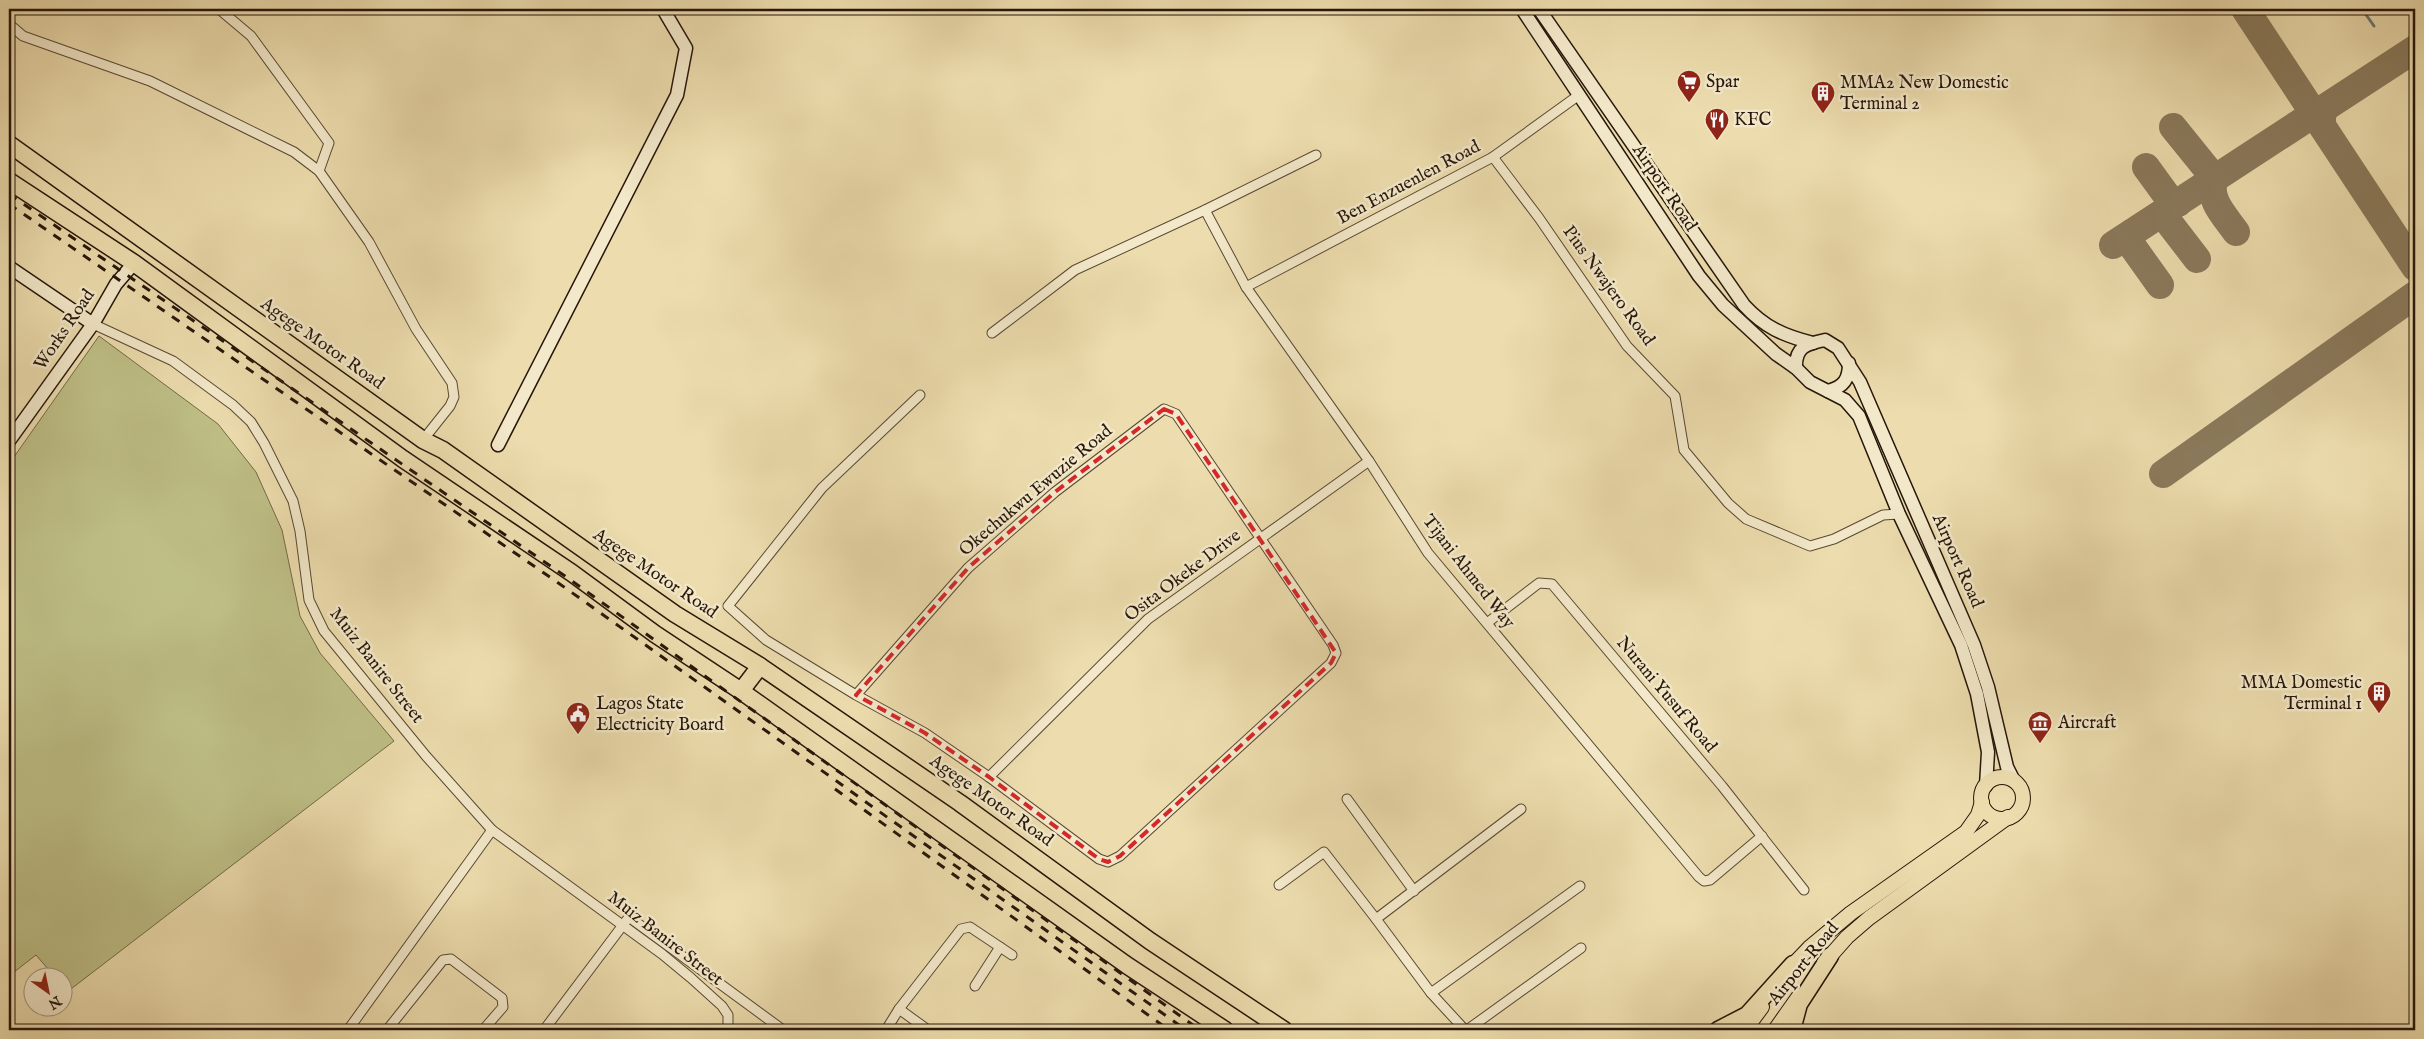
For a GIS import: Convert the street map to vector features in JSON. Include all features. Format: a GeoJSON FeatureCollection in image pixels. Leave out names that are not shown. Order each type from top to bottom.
{"type":"FeatureCollection","features":[{"type":"Feature","properties":{"kind":"highway","name":"Agege Motor Road"},"geometry":{"type":"LineString","coordinates":[[9,144],[422,440],[443,450],[675,614],[760,666],[960,803],[1150,941],[1284,1030]]}},
{"type":"Feature","properties":{"kind":"highway"},"geometry":{"type":"LineString","coordinates":[[9,181],[134,263],[403,459],[488,515],[655,634],[741,691],[1128,966],[1225,1030]]}},
{"type":"Feature","properties":{"kind":"highway"},"geometry":{"type":"LineString","coordinates":[[741,691],[760,666]]}},
{"type":"Feature","properties":{"kind":"highway"},"geometry":{"type":"LineString","coordinates":[[1792,1030],[1799,1004],[1830,956]]}},
{"type":"Feature","properties":{"kind":"highway"},"geometry":{"type":"LineString","coordinates":[[1718,1030],[1747,1015],[1793,964]]}},
{"type":"Feature","properties":{"kind":"main road"},"geometry":{"type":"LineString","coordinates":[[498,445],[677,95],[686,48],[663,9]]}},
{"type":"Feature","properties":{"kind":"main road","name":"Airport Road"},"geometry":{"type":"LineString","coordinates":[[1522,9],[1699,276],[1723,305],[1747,328],[1776,354],[1796,368]]}},
{"type":"Feature","properties":{"kind":"main road","name":"Airport Road"},"geometry":{"type":"LineString","coordinates":[[1539,9],[1744,306],[1759,321],[1778,332],[1813,342]]}},
{"type":"Feature","properties":{"kind":"main road","name":"Works Road"},"geometry":{"type":"LineString","coordinates":[[9,441],[93,324],[116,284],[134,263]]}},
{"type":"Feature","properties":{"kind":"main road"},"geometry":{"type":"LineString","coordinates":[[9,267],[93,324]]}},
{"type":"Feature","properties":{"kind":"main road"},"geometry":{"type":"LineString","coordinates":[[1825,340],[1838,348],[1849,363],[1846,380],[1840,386],[1828,391],[1810,382],[1796,368],[1795,357],[1799,350],[1813,342],[1825,340]]}},
{"type":"Feature","properties":{"kind":"main road","name":"Airport Road"},"geometry":{"type":"LineString","coordinates":[[1849,363],[1865,394],[1974,645],[1988,687],[2007,767],[2014,781]]}},
{"type":"Feature","properties":{"kind":"main road","name":"Airport Road"},"geometry":{"type":"LineString","coordinates":[[1828,391],[1845,400],[1859,416],[1899,514],[1961,645],[1977,694],[1988,752],[1986,786]]}},
{"type":"Feature","properties":{"kind":"main road"},"geometry":{"type":"LineString","coordinates":[[2001,777],[2014,781],[2019,786],[2023,800],[2017,812],[2008,817],[1997,818],[1991,816],[1986,811],[1982,802],[1983,790],[1994,779],[2001,777]]}},
{"type":"Feature","properties":{"kind":"main road","name":"Airport Road"},"geometry":{"type":"LineString","coordinates":[[1745,1030],[1793,964],[1851,913],[1966,832],[1978,815],[1982,802]]}},
{"type":"Feature","properties":{"kind":"main road","name":"Airport Road"},"geometry":{"type":"LineString","coordinates":[[1775,1030],[1830,956],[1847,937],[1869,918],[2008,817]]}},
{"type":"Feature","properties":{"kind":"street"},"geometry":{"type":"LineString","coordinates":[[219,9],[251,36],[329,143],[319,171]]}},
{"type":"Feature","properties":{"kind":"street"},"geometry":{"type":"LineString","coordinates":[[9,24],[23,36],[150,81],[294,152],[319,171],[368,242],[416,328],[452,383],[454,397],[450,406],[422,440]]}},
{"type":"Feature","properties":{"kind":"street","name":"Ben Enzuenlen Road"},"geometry":{"type":"LineString","coordinates":[[1246,288],[1493,157],[1579,95]]}},
{"type":"Feature","properties":{"kind":"street"},"geometry":{"type":"LineString","coordinates":[[992,333],[1075,270],[1316,156]]}},
{"type":"Feature","properties":{"kind":"street","name":"Pius Nwajero Road"},"geometry":{"type":"LineString","coordinates":[[1493,157],[1540,218],[1627,346],[1675,396],[1684,450],[1728,503],[1746,519],[1810,546],[1834,539],[1883,515],[1899,514]]}},
{"type":"Feature","properties":{"kind":"street","name":"Tijani Ahmed Way"},"geometry":{"type":"LineString","coordinates":[[1205,210],[1246,288],[1369,461],[1428,553],[1704,881],[1710,880],[1762,836]]}},
{"type":"Feature","properties":{"kind":"street","name":"Muiz Banire Street"},"geometry":{"type":"LineString","coordinates":[[93,324],[173,361],[233,405],[250,422],[264,443],[293,501],[300,531],[309,600],[324,631],[426,756],[492,830],[662,954],[722,1006],[728,1015],[728,1025],[724,1030]]}},
{"type":"Feature","properties":{"kind":"street"},"geometry":{"type":"LineString","coordinates":[[920,395],[822,488],[728,606],[766,640],[856,695],[925,733],[990,776],[1099,859],[1108,862],[1120,856],[1331,663],[1336,653],[1333,645],[1260,539]]}},
{"type":"Feature","properties":{"kind":"street","name":"Okechukwu Ewuzie Road"},"geometry":{"type":"LineString","coordinates":[[856,695],[968,568],[1055,492],[1164,409],[1176,414],[1260,539]]}},
{"type":"Feature","properties":{"kind":"street","name":"Osita Okeke Drive"},"geometry":{"type":"LineString","coordinates":[[990,776],[1148,619],[1369,461]]}},
{"type":"Feature","properties":{"kind":"street","name":"Nurani Yusuf Road"},"geometry":{"type":"LineString","coordinates":[[1487,623],[1539,583],[1552,584],[1762,836],[1804,890]]}},
{"type":"Feature","properties":{"kind":"street"},"geometry":{"type":"LineString","coordinates":[[1347,799],[1414,891]]}},
{"type":"Feature","properties":{"kind":"street"},"geometry":{"type":"LineString","coordinates":[[1376,919],[1521,809]]}},
{"type":"Feature","properties":{"kind":"street"},"geometry":{"type":"LineString","coordinates":[[348,1030],[492,830]]}},
{"type":"Feature","properties":{"kind":"street"},"geometry":{"type":"LineString","coordinates":[[1279,885],[1324,852],[1431,992],[1466,1030],[1581,948]]}},
{"type":"Feature","properties":{"kind":"street"},"geometry":{"type":"LineString","coordinates":[[1431,992],[1580,886]]}},
{"type":"Feature","properties":{"kind":"street"},"geometry":{"type":"LineString","coordinates":[[544,1030],[629,917],[783,1030]]}},
{"type":"Feature","properties":{"kind":"street"},"geometry":{"type":"LineString","coordinates":[[886,1030],[961,929],[970,927],[1012,955]]}},
{"type":"Feature","properties":{"kind":"street"},"geometry":{"type":"LineString","coordinates":[[975,986],[1000,947]]}},
{"type":"Feature","properties":{"kind":"street"},"geometry":{"type":"LineString","coordinates":[[387,1030],[443,960],[451,959],[502,998],[503,1007],[483,1030]]}},
{"type":"Feature","properties":{"kind":"street"},"geometry":{"type":"LineString","coordinates":[[899,1010],[928,1030]]}},
{"type":"Feature","properties":{"kind":"highlighted area"},"geometry":{"type":"Polygon","coordinates":[[[1164,409],[1176,414],[1336,653],[1331,663],[1120,856],[1108,862],[1099,859],[989,777],[925,733],[856,695],[968,568],[1055,492],[1164,409]]]}},
{"type":"Feature","properties":{"kind":"green space"},"geometry":{"type":"Polygon","coordinates":[[[99,336],[218,424],[256,472],[282,530],[300,616],[320,653],[394,741],[72,988],[72,966],[45,966],[36,955],[9,976],[9,464],[99,336]]]}},
{"type":"Feature","properties":{"kind":"waterway"},"geometry":{"type":"LineString","coordinates":[[2362,9],[2374,26]]}},
{"type":"Feature","properties":{"kind":"taxiway"},"geometry":{"type":"LineString","coordinates":[[2245,9],[2415,267]]}},
{"type":"Feature","properties":{"kind":"taxiway"},"geometry":{"type":"LineString","coordinates":[[2322,125],[2322,115],[2326,107],[2415,49]]}},
{"type":"Feature","properties":{"kind":"taxiway"},"geometry":{"type":"LineString","coordinates":[[2113,245],[2315,113]]}},
{"type":"Feature","properties":{"kind":"taxiway"},"geometry":{"type":"LineString","coordinates":[[2173,127],[2211,174],[2217,177]]}},
{"type":"Feature","properties":{"kind":"taxiway"},"geometry":{"type":"LineString","coordinates":[[2146,167],[2170,200],[2178,203]]}},
{"type":"Feature","properties":{"kind":"taxiway"},"geometry":{"type":"LineString","coordinates":[[2214,179],[2213,194],[2215,201],[2236,232]]}},
{"type":"Feature","properties":{"kind":"taxiway"},"geometry":{"type":"LineString","coordinates":[[2169,209],[2167,220],[2197,259]]}},
{"type":"Feature","properties":{"kind":"taxiway"},"geometry":{"type":"LineString","coordinates":[[2132,233],[2130,243],[2160,285]]}},
{"type":"Feature","properties":{"kind":"taxiway"},"geometry":{"type":"LineString","coordinates":[[2163,474],[2415,295]]}},
{"type":"Feature","properties":{"kind":"railway"},"geometry":{"type":"LineString","coordinates":[[9,194],[565,576],[1200,1030]]}},
{"type":"Feature","properties":{"kind":"railway"},"geometry":{"type":"LineString","coordinates":[[9,204],[557,582],[1186,1030]]}},
{"type":"Feature","properties":{"kind":"railway"},"geometry":{"type":"LineString","coordinates":[[835,789],[1169,1030]]}},
{"type":"Feature","properties":{"kind":"place","name":"Spar"},"geometry":{"type":"Point","coordinates":[1689,103]}},
{"type":"Feature","properties":{"kind":"place","name":"MMA2 New Domestic Terminal 2"},"geometry":{"type":"Point","coordinates":[1823,114]}},
{"type":"Feature","properties":{"kind":"place","name":"KFC"},"geometry":{"type":"Point","coordinates":[1717,141]}},
{"type":"Feature","properties":{"kind":"place","name":"MMA Domestic Terminal 1"},"geometry":{"type":"Point","coordinates":[2379,714]}},
{"type":"Feature","properties":{"kind":"place","name":"Lagos State Electricity Board"},"geometry":{"type":"Point","coordinates":[578,735]}},
{"type":"Feature","properties":{"kind":"place","name":"Aircraft"},"geometry":{"type":"Point","coordinates":[2040,744]}}]}
